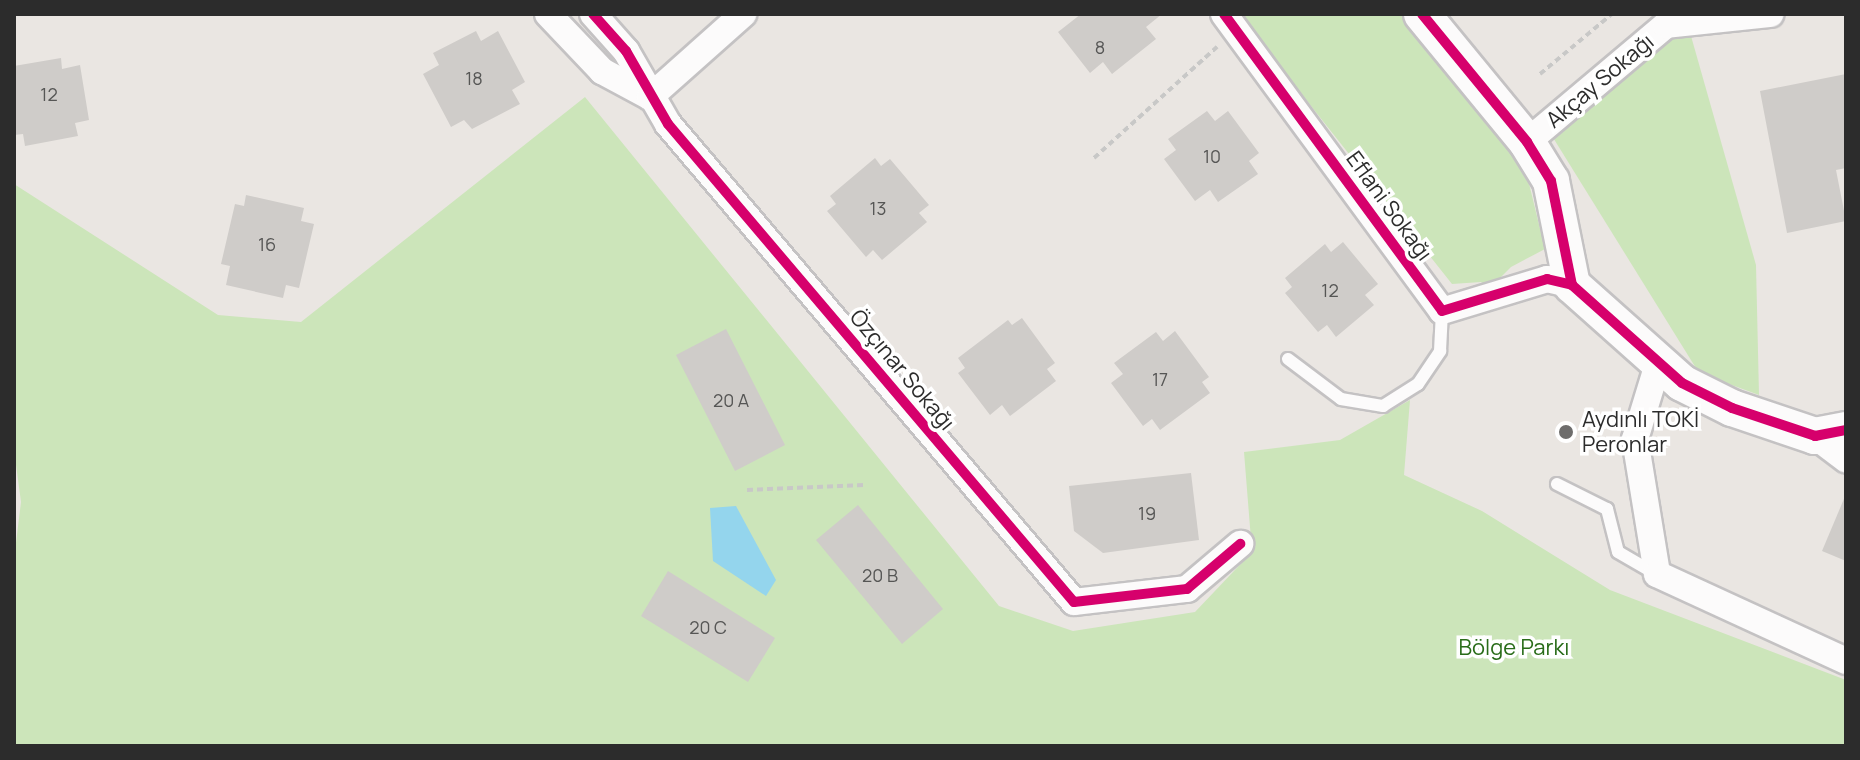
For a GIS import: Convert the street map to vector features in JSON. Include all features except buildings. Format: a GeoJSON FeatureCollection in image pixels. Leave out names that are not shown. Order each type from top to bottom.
{"type":"FeatureCollection","features":[{"type":"Feature","properties":{"kind":"street","name":"Özçınar Sokağı"},"geometry":{"type":"LineString","coordinates":[[548,14],[602,71],[650,97]]}},
{"type":"Feature","properties":{"kind":"street","name":"Özçınar Sokağı"},"geometry":{"type":"LineString","coordinates":[[593,14],[626,51],[650,97],[1074,602],[1187,589],[1240,544]]}},
{"type":"Feature","properties":{"kind":"street"},"geometry":{"type":"LineString","coordinates":[[650,97],[743,14]]}},
{"type":"Feature","properties":{"kind":"street"},"geometry":{"type":"LineString","coordinates":[[1422,14],[1527,142],[1551,181],[1572,285]]}},
{"type":"Feature","properties":{"kind":"street","name":"Akçay Sokağı"},"geometry":{"type":"LineString","coordinates":[[1527,142],[1666,25],[1770,14]]}},
{"type":"Feature","properties":{"kind":"street","name":"Eflani Sokağı"},"geometry":{"type":"LineString","coordinates":[[1230,22],[1442,311]]}},
{"type":"Feature","properties":{"kind":"street"},"geometry":{"type":"LineString","coordinates":[[1442,311],[1547,279],[1572,285],[1658,364],[1732,408],[1831,433],[1846,459]]}},
{"type":"Feature","properties":{"kind":"street"},"geometry":{"type":"LineString","coordinates":[[1658,364],[1635,439],[1657,574],[1846,661]]}},
{"type":"Feature","properties":{"kind":"lane"},"geometry":{"type":"LineString","coordinates":[[1288,359],[1341,399],[1383,406],[1418,384],[1440,351],[1442,311]]}},
{"type":"Feature","properties":{"kind":"lane"},"geometry":{"type":"LineString","coordinates":[[1557,484],[1607,509],[1618,552],[1657,574]]}},
{"type":"Feature","properties":{"kind":"path"},"geometry":{"type":"LineString","coordinates":[[1540,74],[1612,14]]}},
{"type":"Feature","properties":{"kind":"path"},"geometry":{"type":"LineString","coordinates":[[1094,158],[1230,22]]}},
{"type":"Feature","properties":{"kind":"path"},"geometry":{"type":"LineString","coordinates":[[747,490],[864,485]]}},
{"type":"Feature","properties":{"kind":"green space"},"geometry":{"type":"Polygon","coordinates":[[[1238,14],[1402,14],[1524,163],[1545,249],[1511,267],[1489,289],[1481,282],[1452,284],[1238,14]]]}},
{"type":"Feature","properties":{"kind":"green space"},"geometry":{"type":"Polygon","coordinates":[[[1691,36],[1756,265],[1759,395],[1699,373],[1552,136],[1667,37],[1691,36]]]}},
{"type":"Feature","properties":{"kind":"green space","name":"Bölge Parkı"},"geometry":{"type":"Polygon","coordinates":[[[585,97],[999,606],[1073,631],[1195,612],[1252,552],[1244,452],[1340,440],[1410,400],[1404,475],[1482,511],[1610,590],[1846,680],[1846,746],[14,746],[14,559],[21,502],[14,450],[14,184],[218,315],[301,322],[585,97]]]}},
{"type":"Feature","properties":{"kind":"water"},"geometry":{"type":"Polygon","coordinates":[[[736,506],[776,580],[766,596],[713,561],[710,508],[736,506]]]}},
{"type":"Feature","properties":{"kind":"cycle path"},"geometry":{"type":"LineString","coordinates":[[593,14],[626,51],[668,124],[1074,602],[1187,589],[1240,544]]}},
{"type":"Feature","properties":{"kind":"cycle path"},"geometry":{"type":"LineString","coordinates":[[1224,14],[1442,311],[1547,279],[1572,285]]}},
{"type":"Feature","properties":{"kind":"cycle path"},"geometry":{"type":"LineString","coordinates":[[1422,14],[1527,142],[1551,181],[1572,285],[1682,383],[1732,408],[1815,436],[1846,430]]}},
{"type":"Feature","properties":{"kind":"place","name":"Aydınlı TOKİ Peronlar"},"geometry":{"type":"Point","coordinates":[1566,432]}}]}
